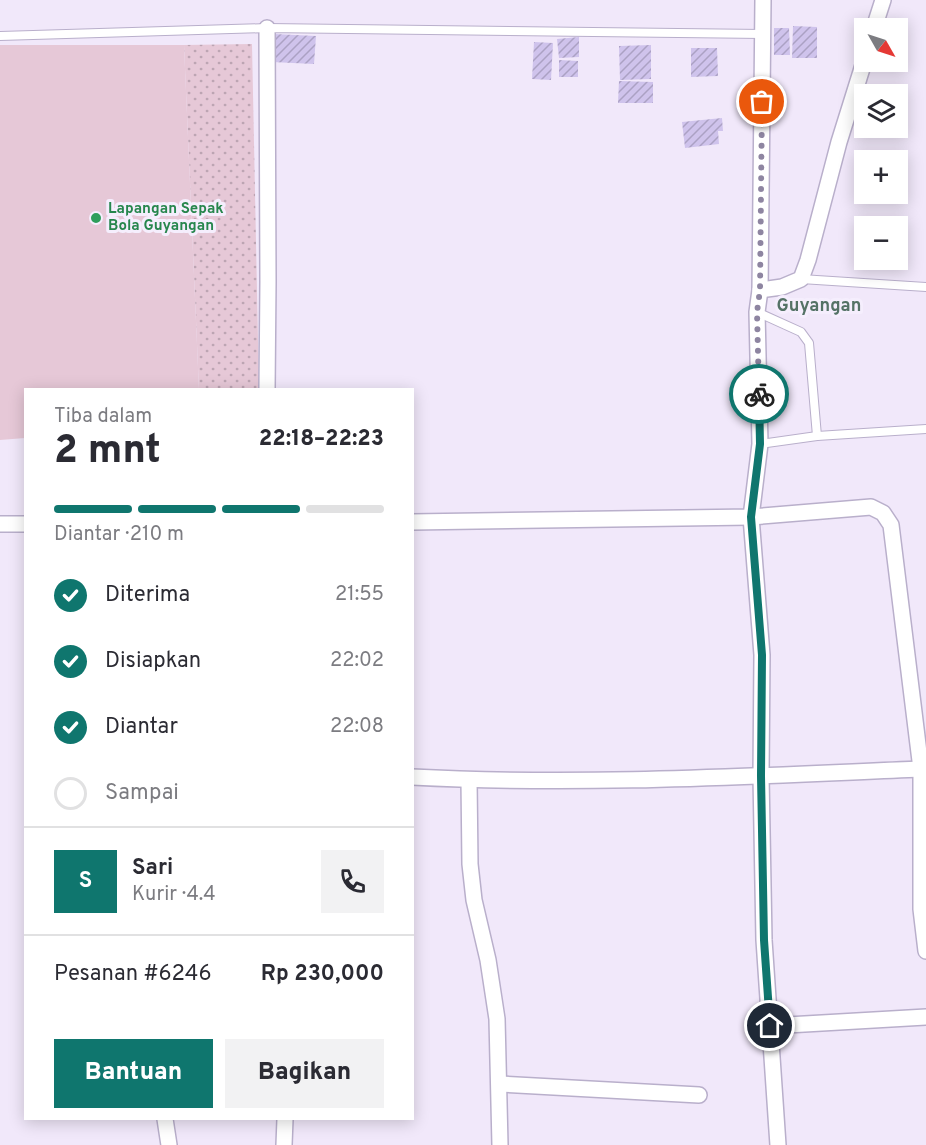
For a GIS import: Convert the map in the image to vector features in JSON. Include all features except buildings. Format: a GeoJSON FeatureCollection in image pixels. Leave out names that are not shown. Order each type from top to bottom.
{"type":"FeatureCollection","features":[{"type":"Feature","properties":{"kind":"street"},"geometry":{"type":"LineString","coordinates":[[763,0],[760,290],[757,312],[760,444],[751,517],[762,655],[761,776],[764,940],[778,1145]]}},
{"type":"Feature","properties":{"kind":"street"},"geometry":{"type":"LineString","coordinates":[[877,18],[883,0]]}},
{"type":"Feature","properties":{"kind":"street"},"geometry":{"type":"LineString","coordinates":[[267,28],[267,388]]}},
{"type":"Feature","properties":{"kind":"street"},"geometry":{"type":"LineString","coordinates":[[760,290],[782,287],[801,279],[861,72]]}},
{"type":"Feature","properties":{"kind":"street"},"geometry":{"type":"LineString","coordinates":[[414,522],[751,517],[871,507],[883,513],[891,525],[921,769],[921,909],[926,951]]}},
{"type":"Feature","properties":{"kind":"street"},"geometry":{"type":"LineString","coordinates":[[0,524],[24,524]]}},
{"type":"Feature","properties":{"kind":"street"},"geometry":{"type":"LineString","coordinates":[[414,777],[568,781],[921,769]]}},
{"type":"Feature","properties":{"kind":"street"},"geometry":{"type":"LineString","coordinates":[[469,780],[470,864],[474,900],[488,960],[497,1019],[500,1145]]}},
{"type":"Feature","properties":{"kind":"street"},"geometry":{"type":"LineString","coordinates":[[770,1026],[926,1017]]}},
{"type":"Feature","properties":{"kind":"street"},"geometry":{"type":"LineString","coordinates":[[500,1084],[699,1095]]}},
{"type":"Feature","properties":{"kind":"street"},"geometry":{"type":"LineString","coordinates":[[165,1120],[170,1145]]}},
{"type":"Feature","properties":{"kind":"street"},"geometry":{"type":"LineString","coordinates":[[284,1145],[285,1120]]}},
{"type":"Feature","properties":{"kind":"lane"},"geometry":{"type":"LineString","coordinates":[[0,36],[267,28],[763,34]]}},
{"type":"Feature","properties":{"kind":"lane"},"geometry":{"type":"LineString","coordinates":[[801,279],[926,287]]}},
{"type":"Feature","properties":{"kind":"lane"},"geometry":{"type":"LineString","coordinates":[[757,312],[801,332],[809,343],[817,436]]}},
{"type":"Feature","properties":{"kind":"lane"},"geometry":{"type":"LineString","coordinates":[[760,444],[817,436],[926,429]]}},
{"type":"Feature","properties":{"kind":"shaded area"},"geometry":{"type":"Polygon","coordinates":[[[252,44],[259,388],[199,388],[184,45],[252,44]]]}},
{"type":"Feature","properties":{"kind":"shaded area","name":"Lapangan Sepak Bola Guyangan"},"geometry":{"type":"Polygon","coordinates":[[[0,45],[184,45],[199,388],[24,388],[24,438],[0,440],[0,45]]]}},
{"type":"Feature","properties":{"kind":"way so far"},"geometry":{"type":"LineString","coordinates":[[759,394],[757,312],[760,290],[762,102]]}},
{"type":"Feature","properties":{"kind":"place","name":"Lapangan Sepak Bola Guyangan"},"geometry":{"type":"Point","coordinates":[96,218]}},
{"type":"Feature","properties":{"kind":"district","name":"Guyangan"},"geometry":{"type":"Point","coordinates":[819,306]}},
{"type":"Feature","properties":{"kind":"route"},"geometry":{"type":"LineString","coordinates":[[759,394],[760,444],[751,517],[762,655],[761,776],[764,940],[770,1026]]}}]}
